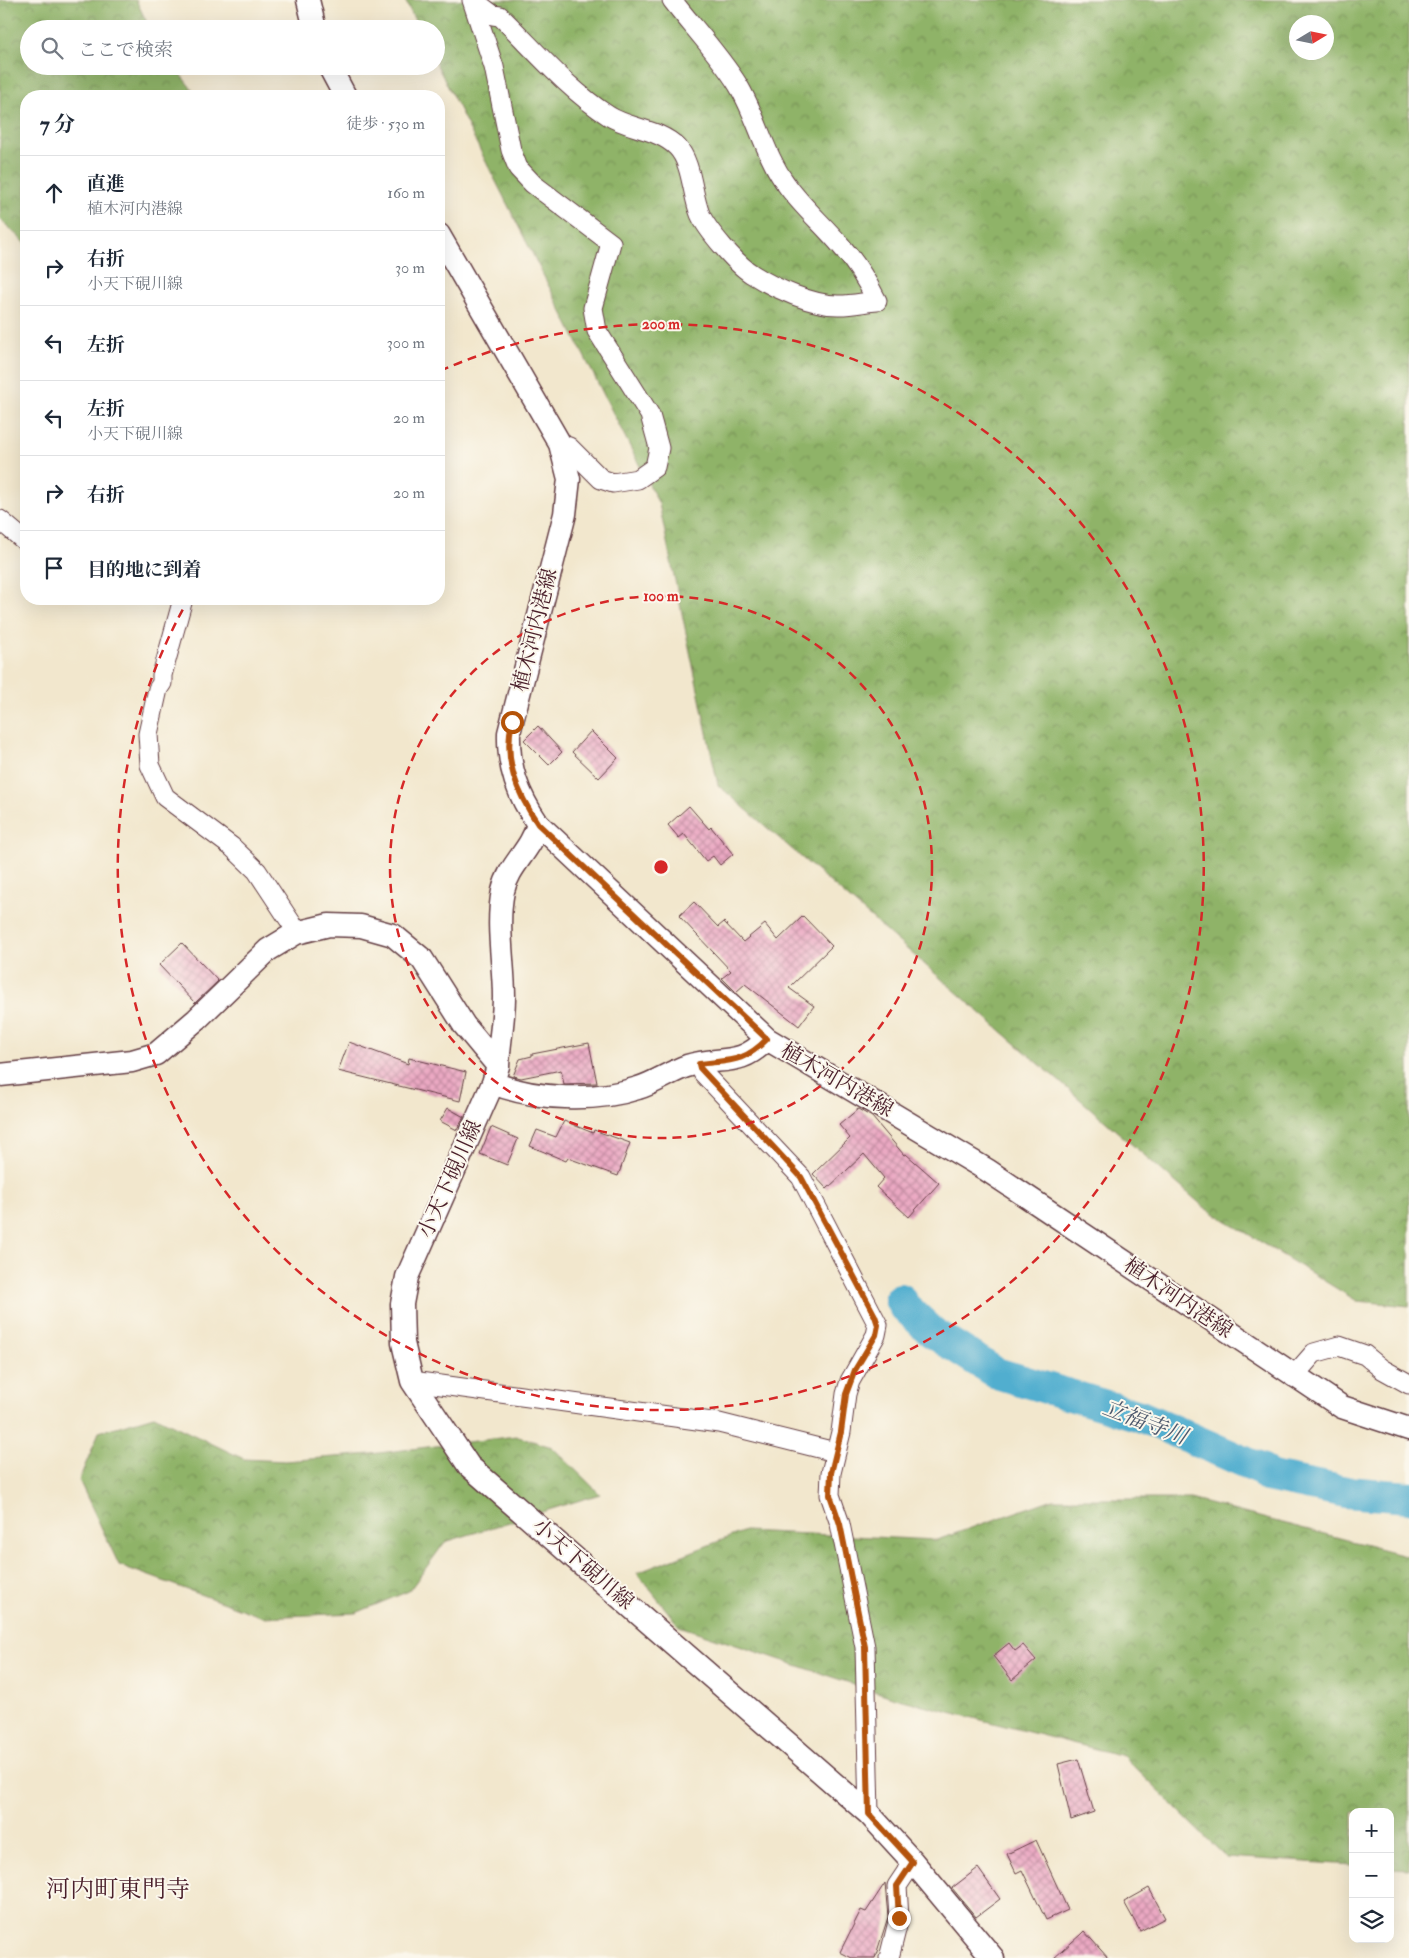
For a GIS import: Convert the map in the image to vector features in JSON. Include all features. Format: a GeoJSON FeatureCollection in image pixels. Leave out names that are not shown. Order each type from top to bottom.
{"type":"FeatureCollection","features":[{"type":"Feature","properties":{"kind":"main road"},"geometry":{"type":"LineString","coordinates":[[308,0],[313,20]]}},
{"type":"Feature","properties":{"kind":"main road"},"geometry":{"type":"LineString","coordinates":[[334,75],[342,90]]}},
{"type":"Feature","properties":{"kind":"main road","name":"植木河内港線"},"geometry":{"type":"LineString","coordinates":[[445,245],[560,444],[568,479],[565,514],[509,733],[508,754],[517,789],[538,824],[767,1039],[987,1170],[1342,1407],[1409,1429]]}},
{"type":"Feature","properties":{"kind":"main road","name":"小天下硯川線"},"geometry":{"type":"LineString","coordinates":[[538,824],[534,839],[509,873],[503,891],[504,998],[496,1075],[407,1277],[402,1304],[403,1343],[412,1380],[469,1466],[869,1814],[913,1862],[993,1958]]}},
{"type":"Feature","properties":{"kind":"main road"},"geometry":{"type":"LineString","coordinates":[[0,1075],[132,1061],[156,1054],[197,1018],[268,950],[296,933],[329,925],[362,926],[393,935],[422,959],[496,1075],[508,1089],[554,1097],[601,1097],[639,1088],[688,1066],[738,1060],[756,1050],[767,1039]]}},
{"type":"Feature","properties":{"kind":"street"},"geometry":{"type":"LineString","coordinates":[[472,0],[493,15],[500,16],[573,87],[609,116],[629,126],[664,137],[678,148],[690,174],[700,215],[717,240],[750,273],[799,297],[839,306],[877,301],[864,275],[842,246],[784,183],[764,145],[757,124],[738,84],[672,0]]}},
{"type":"Feature","properties":{"kind":"street"},"geometry":{"type":"LineString","coordinates":[[472,0],[494,67],[512,150],[518,168],[533,184],[611,243],[593,308],[597,331],[650,415],[659,448],[655,467],[638,479],[613,483],[601,478],[569,446],[560,444]]}},
{"type":"Feature","properties":{"kind":"street"},"geometry":{"type":"LineString","coordinates":[[0,520],[20,537]]}},
{"type":"Feature","properties":{"kind":"street"},"geometry":{"type":"LineString","coordinates":[[181,605],[150,725],[150,764],[165,796],[232,847],[257,871],[296,933]]}},
{"type":"Feature","properties":{"kind":"street"},"geometry":{"type":"LineString","coordinates":[[699,1064],[703,1073],[801,1177],[878,1325],[876,1335],[848,1388],[841,1432],[835,1452],[830,1495],[840,1524],[865,1647],[869,1814]]}},
{"type":"Feature","properties":{"kind":"street"},"geometry":{"type":"LineString","coordinates":[[1293,1376],[1314,1353],[1339,1346],[1365,1355],[1382,1369],[1409,1384]]}},
{"type":"Feature","properties":{"kind":"street"},"geometry":{"type":"LineString","coordinates":[[412,1380],[719,1423],[835,1452]]}},
{"type":"Feature","properties":{"kind":"street"},"geometry":{"type":"LineString","coordinates":[[889,1958],[899,1918],[897,1886],[913,1862]]}},
{"type":"Feature","properties":{"kind":"green space"},"geometry":{"type":"Polygon","coordinates":[[[0,0],[136,0],[146,20],[20,20],[20,75],[181,75],[192,90],[20,90],[20,238],[0,219],[0,0]]]}},
{"type":"Feature","properties":{"kind":"green space"},"geometry":{"type":"Polygon","coordinates":[[[405,0],[1409,0],[1409,1306],[1357,1301],[1204,1207],[718,785],[659,504],[442,75],[445,75],[445,20],[415,20],[405,0]]]}},
{"type":"Feature","properties":{"kind":"green space"},"geometry":{"type":"Polygon","coordinates":[[[154,1416],[244,1459],[285,1461],[371,1454],[516,1436],[552,1447],[600,1494],[445,1542],[409,1591],[356,1613],[263,1617],[119,1565],[79,1480],[99,1432],[154,1416]]]}},
{"type":"Feature","properties":{"kind":"green space"},"geometry":{"type":"Polygon","coordinates":[[[1053,1499],[1190,1499],[1409,1556],[1409,1869],[1394,1868],[1394,1808],[1349,1808],[1349,1865],[1226,1857],[1123,1756],[895,1698],[679,1626],[637,1573],[745,1531],[937,1540],[1053,1499]]]}},
{"type":"Feature","properties":{"kind":"building"},"geometry":{"type":"Polygon","coordinates":[[[538,726],[562,752],[549,765],[524,740],[538,726]]]}},
{"type":"Feature","properties":{"kind":"building"},"geometry":{"type":"Polygon","coordinates":[[[591,731],[618,758],[599,778],[572,752],[591,731]]]}},
{"type":"Feature","properties":{"kind":"building"},"geometry":{"type":"Polygon","coordinates":[[[689,806],[709,829],[711,827],[733,854],[720,865],[713,856],[706,861],[684,834],[679,838],[668,825],[689,806]]]}},
{"type":"Feature","properties":{"kind":"building"},"geometry":{"type":"Polygon","coordinates":[[[694,902],[718,927],[724,922],[743,942],[765,924],[778,940],[803,916],[832,946],[789,988],[814,1006],[799,1026],[745,984],[736,992],[722,978],[731,971],[679,916],[694,902]]]}},
{"type":"Feature","properties":{"kind":"building"},"geometry":{"type":"Polygon","coordinates":[[[182,943],[218,981],[195,1003],[159,965],[182,943]]]}},
{"type":"Feature","properties":{"kind":"building"},"geometry":{"type":"Polygon","coordinates":[[[349,1042],[408,1064],[409,1058],[466,1072],[460,1101],[338,1071],[349,1042]]]}},
{"type":"Feature","properties":{"kind":"building"},"geometry":{"type":"Polygon","coordinates":[[[589,1043],[597,1083],[564,1084],[561,1070],[521,1078],[513,1076],[520,1059],[532,1056],[532,1054],[589,1043]]]}},
{"type":"Feature","properties":{"kind":"building"},"geometry":{"type":"Polygon","coordinates":[[[448,1108],[464,1117],[457,1130],[440,1121],[448,1108]]]}},
{"type":"Feature","properties":{"kind":"building"},"geometry":{"type":"Polygon","coordinates":[[[858,1109],[872,1117],[904,1155],[906,1154],[939,1183],[909,1217],[876,1187],[884,1178],[864,1154],[827,1189],[813,1174],[850,1138],[839,1125],[858,1109]]]}},
{"type":"Feature","properties":{"kind":"building"},"geometry":{"type":"Polygon","coordinates":[[[564,1121],[593,1133],[594,1130],[630,1143],[618,1176],[568,1158],[566,1161],[530,1146],[537,1130],[556,1137],[564,1121]]]}},
{"type":"Feature","properties":{"kind":"building"},"geometry":{"type":"Polygon","coordinates":[[[491,1127],[518,1139],[507,1165],[480,1154],[491,1127]]]}},
{"type":"Feature","properties":{"kind":"building"},"geometry":{"type":"Polygon","coordinates":[[[1009,1643],[1015,1651],[1023,1645],[1036,1660],[1012,1680],[993,1656],[1009,1643]]]}},
{"type":"Feature","properties":{"kind":"building"},"geometry":{"type":"Polygon","coordinates":[[[1078,1759],[1094,1812],[1071,1820],[1058,1764],[1078,1759]]]}},
{"type":"Feature","properties":{"kind":"building"},"geometry":{"type":"Polygon","coordinates":[[[1036,1840],[1068,1910],[1046,1920],[1022,1870],[1016,1873],[1007,1854],[1036,1840]]]}},
{"type":"Feature","properties":{"kind":"building"},"geometry":{"type":"Polygon","coordinates":[[[978,1868],[1000,1899],[976,1917],[952,1888],[978,1868]]]}},
{"type":"Feature","properties":{"kind":"building"},"geometry":{"type":"Polygon","coordinates":[[[885,1883],[888,1917],[875,1958],[852,1958],[840,1952],[861,1910],[866,1912],[885,1883]]]}},
{"type":"Feature","properties":{"kind":"building"},"geometry":{"type":"Polygon","coordinates":[[[1149,1888],[1165,1918],[1140,1931],[1124,1902],[1149,1888]]]}},
{"type":"Feature","properties":{"kind":"building"},"geometry":{"type":"Polygon","coordinates":[[[1084,1931],[1108,1958],[1054,1958],[1080,1935],[1084,1931]]]}},
{"type":"Feature","properties":{"kind":"waterway","name":"立福寺川"},"geometry":{"type":"LineString","coordinates":[[900,1299],[903,1305],[932,1332],[996,1373],[1140,1416],[1263,1470],[1267,1476],[1346,1492],[1409,1497]]}},
{"type":"Feature","properties":{"kind":"district","name":"河内町東門寺"},"geometry":{"type":"Point","coordinates":[118,1889]}},
{"type":"Feature","properties":{"kind":"route"},"geometry":{"type":"LineString","coordinates":[[512,722],[509,733],[508,754],[517,789],[524,804],[538,824],[767,1039],[756,1050],[738,1060],[699,1064],[700,1068],[801,1177],[878,1325],[876,1335],[855,1370],[846,1394],[841,1432],[831,1473],[830,1495],[840,1524],[865,1647],[869,1814],[913,1862],[897,1886],[899,1918]]}}]}
